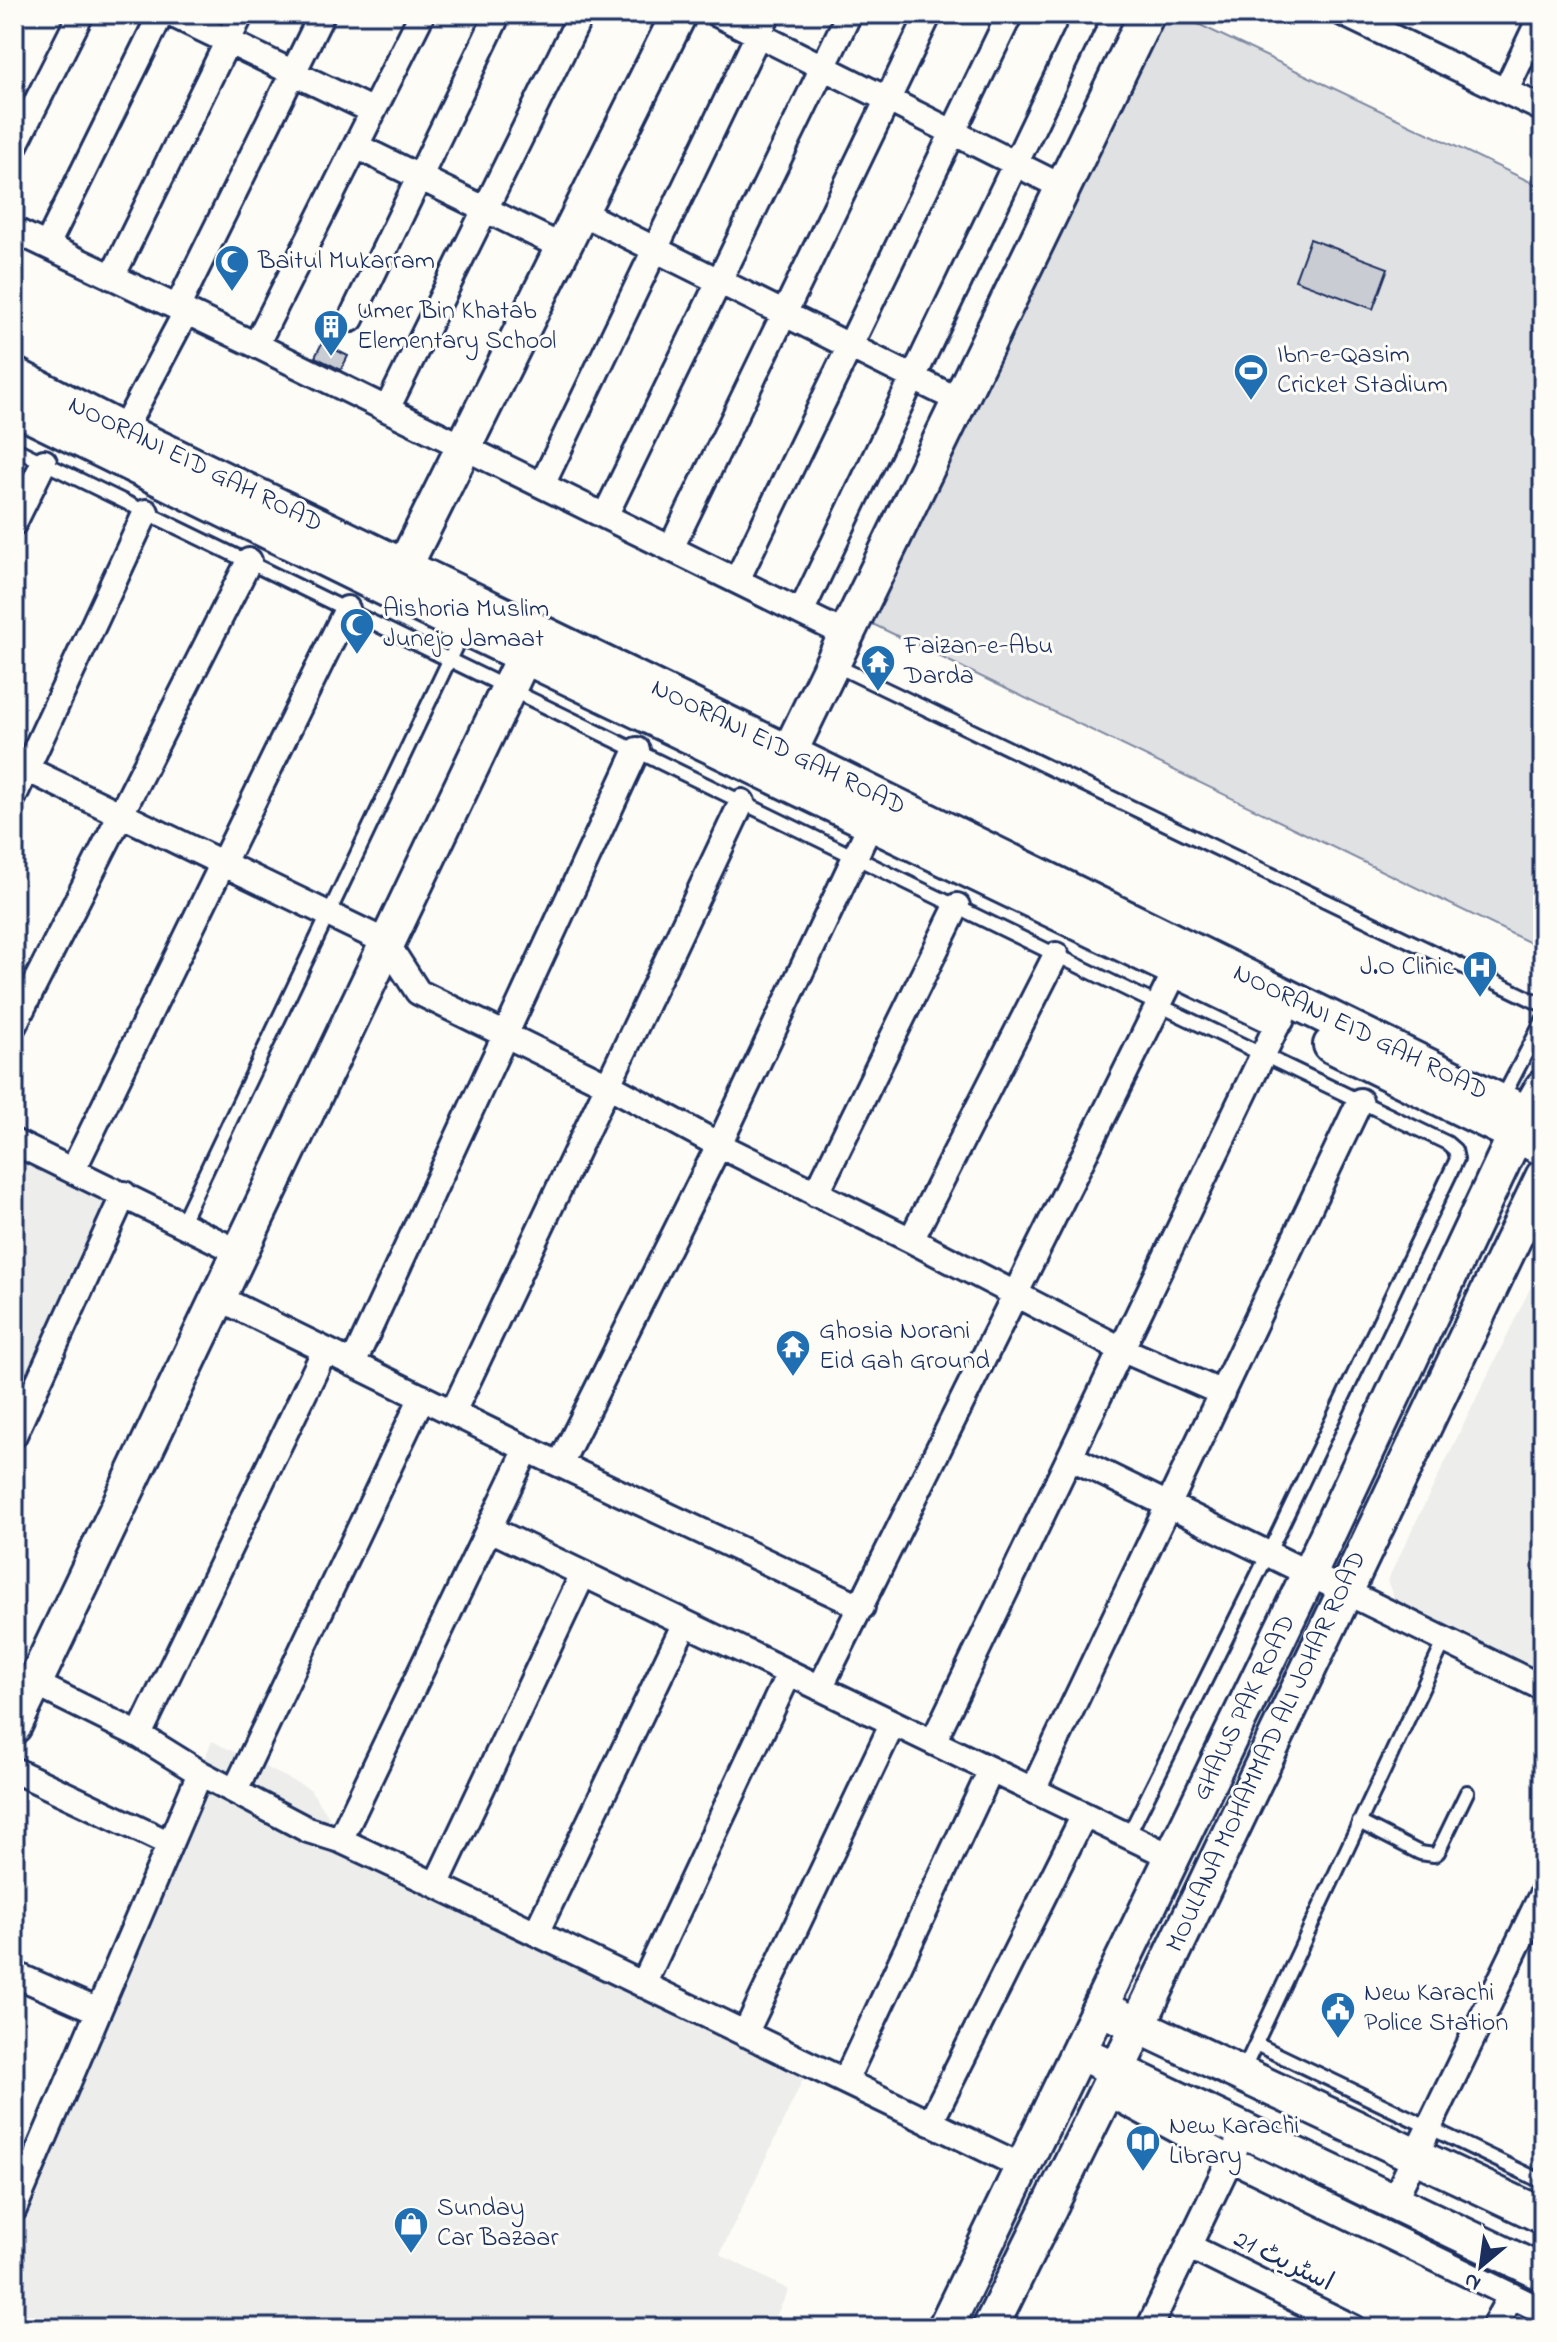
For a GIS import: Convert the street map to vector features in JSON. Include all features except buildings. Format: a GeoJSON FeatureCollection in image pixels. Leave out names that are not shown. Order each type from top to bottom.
{"type":"FeatureCollection","features":[{"type":"Feature","properties":{"kind":"main road"},"geometry":{"type":"LineString","coordinates":[[404,567],[679,14]]}},
{"type":"Feature","properties":{"kind":"main road"},"geometry":{"type":"LineString","coordinates":[[789,753],[1147,14]]}},
{"type":"Feature","properties":{"kind":"main road","name":"NOORANI EID GAH ROAD"},"geometry":{"type":"LineString","coordinates":[[14,375],[1529,1118]]}},
{"type":"Feature","properties":{"kind":"main road","name":"NOORANI EID GAH ROAD"},"geometry":{"type":"LineString","coordinates":[[14,407],[1280,1019],[1529,1118]]}},
{"type":"Feature","properties":{"kind":"main road"},"geometry":{"type":"LineString","coordinates":[[21,1705],[524,656]]}},
{"type":"Feature","properties":{"kind":"main road","name":"GHAUS PAK ROAD"},"geometry":{"type":"LineString","coordinates":[[945,2328],[1529,1118]]}},
{"type":"Feature","properties":{"kind":"main road","name":"MOULANA MOHAMMAD ALI JOHAR ROAD"},"geometry":{"type":"LineString","coordinates":[[990,2328],[1543,1177]]}},
{"type":"Feature","properties":{"kind":"main road"},"geometry":{"type":"LineString","coordinates":[[1100,2007],[1138,2025],[1249,2059],[1423,2141],[1543,2216]]}},
{"type":"Feature","properties":{"kind":"main road"},"geometry":{"type":"LineString","coordinates":[[1078,2052],[1111,2081],[1238,2144],[1394,2200],[1543,2273]]}},
{"type":"Feature","properties":{"kind":"street"},"geometry":{"type":"LineString","coordinates":[[14,147],[81,14]]}},
{"type":"Feature","properties":{"kind":"street"},"geometry":{"type":"LineString","coordinates":[[47,245],[161,14]]}},
{"type":"Feature","properties":{"kind":"street"},"geometry":{"type":"LineString","coordinates":[[171,14],[373,111]]}},
{"type":"Feature","properties":{"kind":"street"},"geometry":{"type":"LineString","coordinates":[[112,277],[241,14]]}},
{"type":"Feature","properties":{"kind":"street"},"geometry":{"type":"LineString","coordinates":[[123,431],[322,14]]}},
{"type":"Feature","properties":{"kind":"street"},"geometry":{"type":"LineString","coordinates":[[256,345],[422,14]]}},
{"type":"Feature","properties":{"kind":"street"},"geometry":{"type":"LineString","coordinates":[[351,319],[498,14]]}},
{"type":"Feature","properties":{"kind":"street"},"geometry":{"type":"LineString","coordinates":[[387,409],[581,14]]}},
{"type":"Feature","properties":{"kind":"street"},"geometry":{"type":"LineString","coordinates":[[717,14],[763,24],[823,67],[1064,188]]}},
{"type":"Feature","properties":{"kind":"street"},"geometry":{"type":"LineString","coordinates":[[605,516],[849,14]]}},
{"type":"Feature","properties":{"kind":"street"},"geometry":{"type":"LineString","coordinates":[[671,548],[929,14]]}},
{"type":"Feature","properties":{"kind":"street"},"geometry":{"type":"LineString","coordinates":[[737,580],[1010,14]]}},
{"type":"Feature","properties":{"kind":"street"},"geometry":{"type":"LineString","coordinates":[[801,612],[1087,14]]}},
{"type":"Feature","properties":{"kind":"street"},"geometry":{"type":"LineString","coordinates":[[1344,14],[1388,23],[1543,109]]}},
{"type":"Feature","properties":{"kind":"street"},"geometry":{"type":"LineString","coordinates":[[1506,90],[1542,14]]}},
{"type":"Feature","properties":{"kind":"street"},"geometry":{"type":"LineString","coordinates":[[542,485],[763,24]]}},
{"type":"Feature","properties":{"kind":"street"},"geometry":{"type":"LineString","coordinates":[[356,146],[562,247]]}},
{"type":"Feature","properties":{"kind":"street"},"geometry":{"type":"LineString","coordinates":[[580,212],[960,401]]}},
{"type":"Feature","properties":{"kind":"street"},"geometry":{"type":"LineString","coordinates":[[14,230],[801,612],[839,649]]}},
{"type":"Feature","properties":{"kind":"street"},"geometry":{"type":"LineString","coordinates":[[14,523],[44,462]]}},
{"type":"Feature","properties":{"kind":"street"},"geometry":{"type":"LineString","coordinates":[[14,796],[20,766],[146,512]]}},
{"type":"Feature","properties":{"kind":"street"},"geometry":{"type":"LineString","coordinates":[[14,1025],[249,561]]}},
{"type":"Feature","properties":{"kind":"street"},"geometry":{"type":"LineString","coordinates":[[73,1170],[347,609]]}},
{"type":"Feature","properties":{"kind":"street"},"geometry":{"type":"LineString","coordinates":[[353,1364],[637,750]]}},
{"type":"Feature","properties":{"kind":"street"},"geometry":{"type":"LineString","coordinates":[[20,766],[386,942],[418,992],[608,1085],[719,1145],[1121,1349],[1222,1393]]}},
{"type":"Feature","properties":{"kind":"street"},"geometry":{"type":"LineString","coordinates":[[453,1412],[742,802]]}},
{"type":"Feature","properties":{"kind":"street"},"geometry":{"type":"LineString","coordinates":[[560,1464],[719,1145],[872,821]]}},
{"type":"Feature","properties":{"kind":"street"},"geometry":{"type":"LineString","coordinates":[[816,1194],[957,906]]}},
{"type":"Feature","properties":{"kind":"street"},"geometry":{"type":"LineString","coordinates":[[911,1240],[1056,955]]}},
{"type":"Feature","properties":{"kind":"street"},"geometry":{"type":"LineString","coordinates":[[820,1688],[1176,970]]}},
{"type":"Feature","properties":{"kind":"street"},"geometry":{"type":"LineString","coordinates":[[933,1742],[1280,1019]]}},
{"type":"Feature","properties":{"kind":"street"},"geometry":{"type":"LineString","coordinates":[[1033,1790],[1360,1101]]}},
{"type":"Feature","properties":{"kind":"street"},"geometry":{"type":"LineString","coordinates":[[14,1142],[239,1252]]}},
{"type":"Feature","properties":{"kind":"street"},"geometry":{"type":"LineString","coordinates":[[15,1429],[124,1194]]}},
{"type":"Feature","properties":{"kind":"street"},"geometry":{"type":"LineString","coordinates":[[217,1297],[527,1449],[862,1607]]}},
{"type":"Feature","properties":{"kind":"street"},"geometry":{"type":"LineString","coordinates":[[139,1735],[325,1350]]}},
{"type":"Feature","properties":{"kind":"street"},"geometry":{"type":"LineString","coordinates":[[235,1791],[422,1397]]}},
{"type":"Feature","properties":{"kind":"street"},"geometry":{"type":"LineString","coordinates":[[340,1840],[527,1449]]}},
{"type":"Feature","properties":{"kind":"street"},"geometry":{"type":"LineString","coordinates":[[1070,1457],[1543,1688]]}},
{"type":"Feature","properties":{"kind":"street"},"geometry":{"type":"LineString","coordinates":[[490,1529],[1172,1857]]}},
{"type":"Feature","properties":{"kind":"street"},"geometry":{"type":"LineString","coordinates":[[436,1885],[583,1574]]}},
{"type":"Feature","properties":{"kind":"street"},"geometry":{"type":"LineString","coordinates":[[536,1933],[685,1623]]}},
{"type":"Feature","properties":{"kind":"street"},"geometry":{"type":"LineString","coordinates":[[643,1985],[789,1673]]}},
{"type":"Feature","properties":{"kind":"street"},"geometry":{"type":"LineString","coordinates":[[21,1705],[139,1735],[200,1773],[308,1830],[340,1840],[436,1885],[1023,2167]]}},
{"type":"Feature","properties":{"kind":"street"},"geometry":{"type":"LineString","coordinates":[[745,2034],[893,1723]]}},
{"type":"Feature","properties":{"kind":"street"},"geometry":{"type":"LineString","coordinates":[[14,1770],[168,1843]]}},
{"type":"Feature","properties":{"kind":"street"},"geometry":{"type":"LineString","coordinates":[[845,2081],[991,1770]]}},
{"type":"Feature","properties":{"kind":"street"},"geometry":{"type":"LineString","coordinates":[[14,2209],[200,1773]]}},
{"type":"Feature","properties":{"kind":"street"},"geometry":{"type":"LineString","coordinates":[[930,2123],[1084,1815]]}},
{"type":"Feature","properties":{"kind":"street"},"geometry":{"type":"LineString","coordinates":[[1394,2200],[1543,1892]]}},
{"type":"Feature","properties":{"kind":"street"},"geometry":{"type":"LineString","coordinates":[[14,1974],[98,2011]]}},
{"type":"Feature","properties":{"kind":"street"},"geometry":{"type":"LineString","coordinates":[[1149,2328],[1238,2144],[1543,2311]]}},
{"type":"Feature","properties":{"kind":"street","name":"اسٹریٹ 21"},"geometry":{"type":"LineString","coordinates":[[1188,2246],[1354,2328]]}},
{"type":"Feature","properties":{"kind":"street"},"geometry":{"type":"LineString","coordinates":[[1493,2328],[1511,2295]]}},
{"type":"Feature","properties":{"kind":"lane"},"geometry":{"type":"LineString","coordinates":[[14,448],[1447,1143],[1455,1150],[1457,1159],[1268,1554],[1128,1836]]}},
{"type":"Feature","properties":{"kind":"lane"},"geometry":{"type":"LineString","coordinates":[[181,1224],[464,627]]}},
{"type":"Feature","properties":{"kind":"lane"},"geometry":{"type":"LineString","coordinates":[[839,649],[1543,1005]]}},
{"type":"Feature","properties":{"kind":"lane"},"geometry":{"type":"LineString","coordinates":[[1529,1118],[1543,1020]]}},
{"type":"Feature","properties":{"kind":"lane"},"geometry":{"type":"LineString","coordinates":[[1249,2059],[1445,1640]]}},
{"type":"Feature","properties":{"kind":"lane"},"geometry":{"type":"LineString","coordinates":[[1359,1822],[1420,1853],[1434,1855],[1467,1792]]}},
{"type":"Feature","properties":{"kind":"lane"},"geometry":{"type":"LineString","coordinates":[[1423,2141],[1543,2182]]}},
{"type":"Feature","properties":{"kind":"shaded area","name":"Ibn-e-Qasim Cricket Stadium"},"geometry":{"type":"Polygon","coordinates":[[[1147,14],[1177,14],[1543,188],[1543,949],[856,616],[1147,14]]]}},
{"type":"Feature","properties":{"kind":"shaded area"},"geometry":{"type":"Polygon","coordinates":[[[14,1142],[124,1194],[14,1425],[14,1142]]]}},
{"type":"Feature","properties":{"kind":"shaded area"},"geometry":{"type":"Polygon","coordinates":[[[1543,1262],[1543,1677],[1397,1605],[1387,1581],[1543,1262]]]}},
{"type":"Feature","properties":{"kind":"shaded area"},"geometry":{"type":"Polygon","coordinates":[[[212,1741],[310,1789],[345,1841],[810,2065],[720,2254],[789,2290],[770,2328],[14,2328],[14,2209],[212,1741]]]}},
{"type":"Feature","properties":{"kind":"place","name":"Baitul Mukarram"},"geometry":{"type":"Point","coordinates":[232,293]}},
{"type":"Feature","properties":{"kind":"place","name":"Umer Bin Khatab Elementary School"},"geometry":{"type":"Point","coordinates":[331,358]}},
{"type":"Feature","properties":{"kind":"place","name":"Ibn-e-Qasim Cricket Stadium"},"geometry":{"type":"Point","coordinates":[1251,402]}},
{"type":"Feature","properties":{"kind":"place","name":"Aishoria Muslim Junejo Jamaat"},"geometry":{"type":"Point","coordinates":[357,656]}},
{"type":"Feature","properties":{"kind":"place","name":"Faizan-e-Abu Darda"},"geometry":{"type":"Point","coordinates":[878,693]}},
{"type":"Feature","properties":{"kind":"place","name":"J.O Clinic"},"geometry":{"type":"Point","coordinates":[1480,999]}},
{"type":"Feature","properties":{"kind":"place","name":"Ghosia Norani Eid Gah Ground"},"geometry":{"type":"Point","coordinates":[793,1378]}},
{"type":"Feature","properties":{"kind":"place","name":"New Karachi Police Station"},"geometry":{"type":"Point","coordinates":[1338,2040]}},
{"type":"Feature","properties":{"kind":"place","name":"New Karachi Library"},"geometry":{"type":"Point","coordinates":[1143,2173]}},
{"type":"Feature","properties":{"kind":"place","name":"Sunday Car Bazaar"},"geometry":{"type":"Point","coordinates":[411,2255]}}]}
